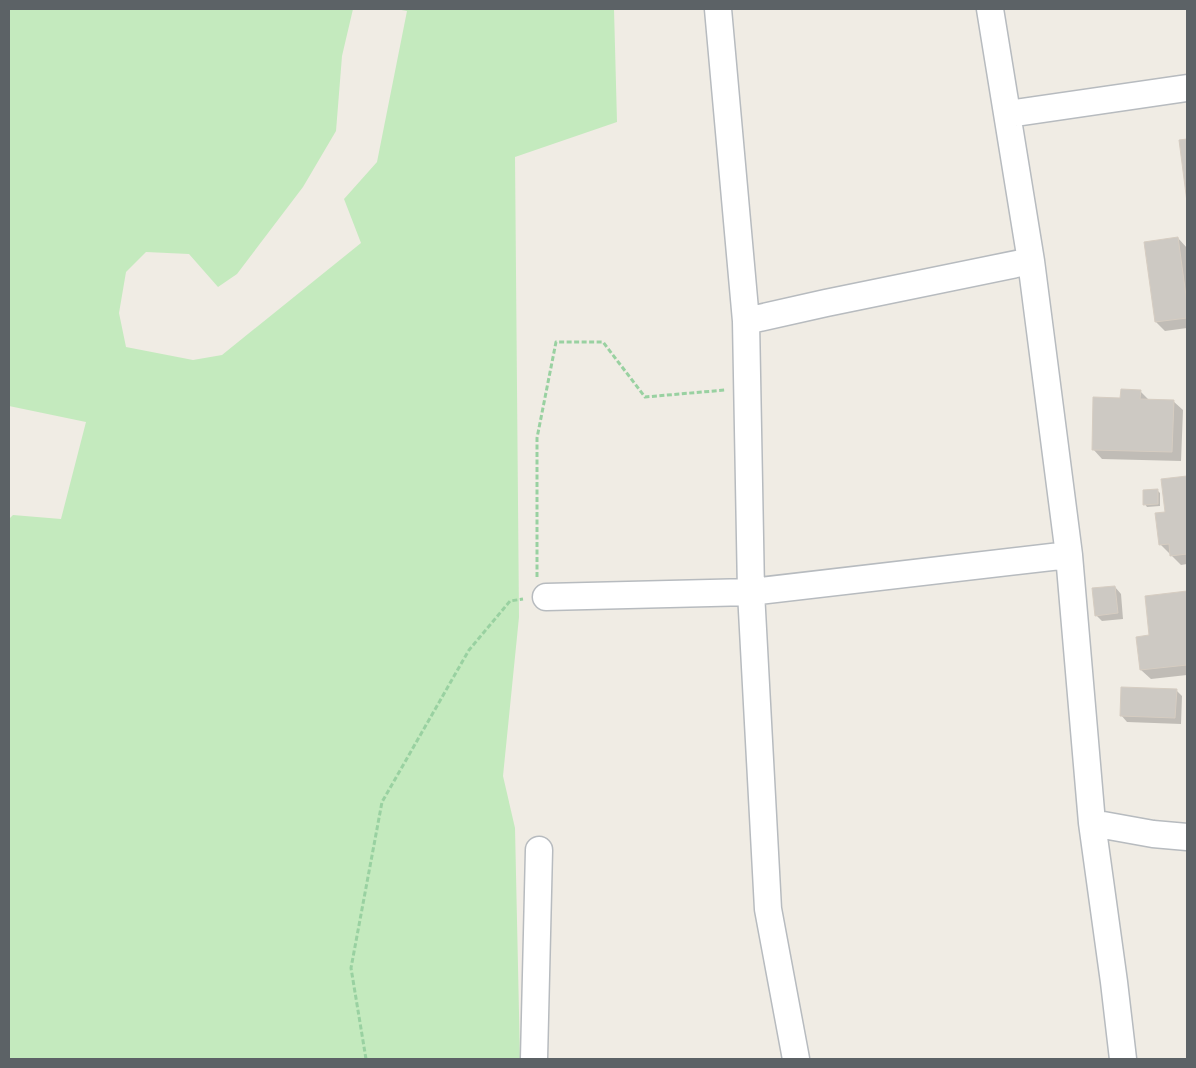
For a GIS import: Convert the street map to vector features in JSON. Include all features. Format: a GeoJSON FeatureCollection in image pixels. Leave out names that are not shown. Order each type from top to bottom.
{"type":"FeatureCollection","features":[{"type":"Feature","properties":{"kind":"street"},"geometry":{"type":"LineString","coordinates":[[718,9],[746,321],[750,592],[768,909],[796,1059]]}},
{"type":"Feature","properties":{"kind":"street"},"geometry":{"type":"LineString","coordinates":[[990,9],[1031,261],[1069,555],[1092,823],[1123,1059]]}},
{"type":"Feature","properties":{"kind":"street"},"geometry":{"type":"LineString","coordinates":[[1008,114],[1187,88]]}},
{"type":"Feature","properties":{"kind":"street"},"geometry":{"type":"LineString","coordinates":[[746,321],[1031,261]]}},
{"type":"Feature","properties":{"kind":"street"},"geometry":{"type":"LineString","coordinates":[[546,596],[750,592],[1069,555]]}},
{"type":"Feature","properties":{"kind":"street"},"geometry":{"type":"LineString","coordinates":[[1092,823],[1154,834],[1187,837]]}},
{"type":"Feature","properties":{"kind":"street"},"geometry":{"type":"LineString","coordinates":[[534,1059],[539,850]]}},
{"type":"Feature","properties":{"kind":"path"},"geometry":{"type":"LineString","coordinates":[[546,596],[537,586],[537,438],[556,342],[603,342],[645,397],[747,388]]}},
{"type":"Feature","properties":{"kind":"path"},"geometry":{"type":"LineString","coordinates":[[366,1059],[351,968],[382,802],[470,650],[510,600],[546,596]]}},
{"type":"Feature","properties":{"kind":"green space"},"geometry":{"type":"Polygon","coordinates":[[[9,9],[353,9],[342,56],[336,131],[303,187],[237,274],[218,287],[189,254],[146,252],[126,272],[119,313],[126,347],[193,360],[222,355],[361,243],[344,199],[377,162],[407,11],[396,9],[614,9],[617,122],[515,157],[519,617],[503,776],[515,828],[520,1059],[9,1059],[9,519],[13,515],[61,519],[86,422],[9,406],[9,9]]]}},
{"type":"Feature","properties":{"kind":"building"},"geometry":{"type":"Polygon","coordinates":[[[1187,139],[1187,202],[1179,140],[1187,139]]]}},
{"type":"Feature","properties":{"kind":"building"},"geometry":{"type":"Polygon","coordinates":[[[1178,237],[1187,303],[1187,318],[1155,322],[1144,242],[1178,237]]]}},
{"type":"Feature","properties":{"kind":"building"},"geometry":{"type":"Polygon","coordinates":[[[1121,389],[1141,390],[1140,399],[1174,400],[1172,452],[1092,450],[1093,397],[1120,398],[1121,389]]]}},
{"type":"Feature","properties":{"kind":"building"},"geometry":{"type":"Polygon","coordinates":[[[1187,476],[1187,554],[1170,556],[1169,544],[1159,545],[1155,513],[1165,512],[1161,479],[1187,476]]]}},
{"type":"Feature","properties":{"kind":"building"},"geometry":{"type":"Polygon","coordinates":[[[1158,489],[1158,504],[1143,505],[1143,490],[1158,489]]]}},
{"type":"Feature","properties":{"kind":"building"},"geometry":{"type":"Polygon","coordinates":[[[1115,586],[1118,613],[1095,616],[1092,588],[1115,586]]]}},
{"type":"Feature","properties":{"kind":"building"},"geometry":{"type":"Polygon","coordinates":[[[1187,591],[1187,665],[1140,670],[1136,637],[1149,635],[1145,596],[1187,591]]]}},
{"type":"Feature","properties":{"kind":"building"},"geometry":{"type":"Polygon","coordinates":[[[1121,687],[1177,689],[1175,718],[1120,716],[1121,687]]]}}]}
